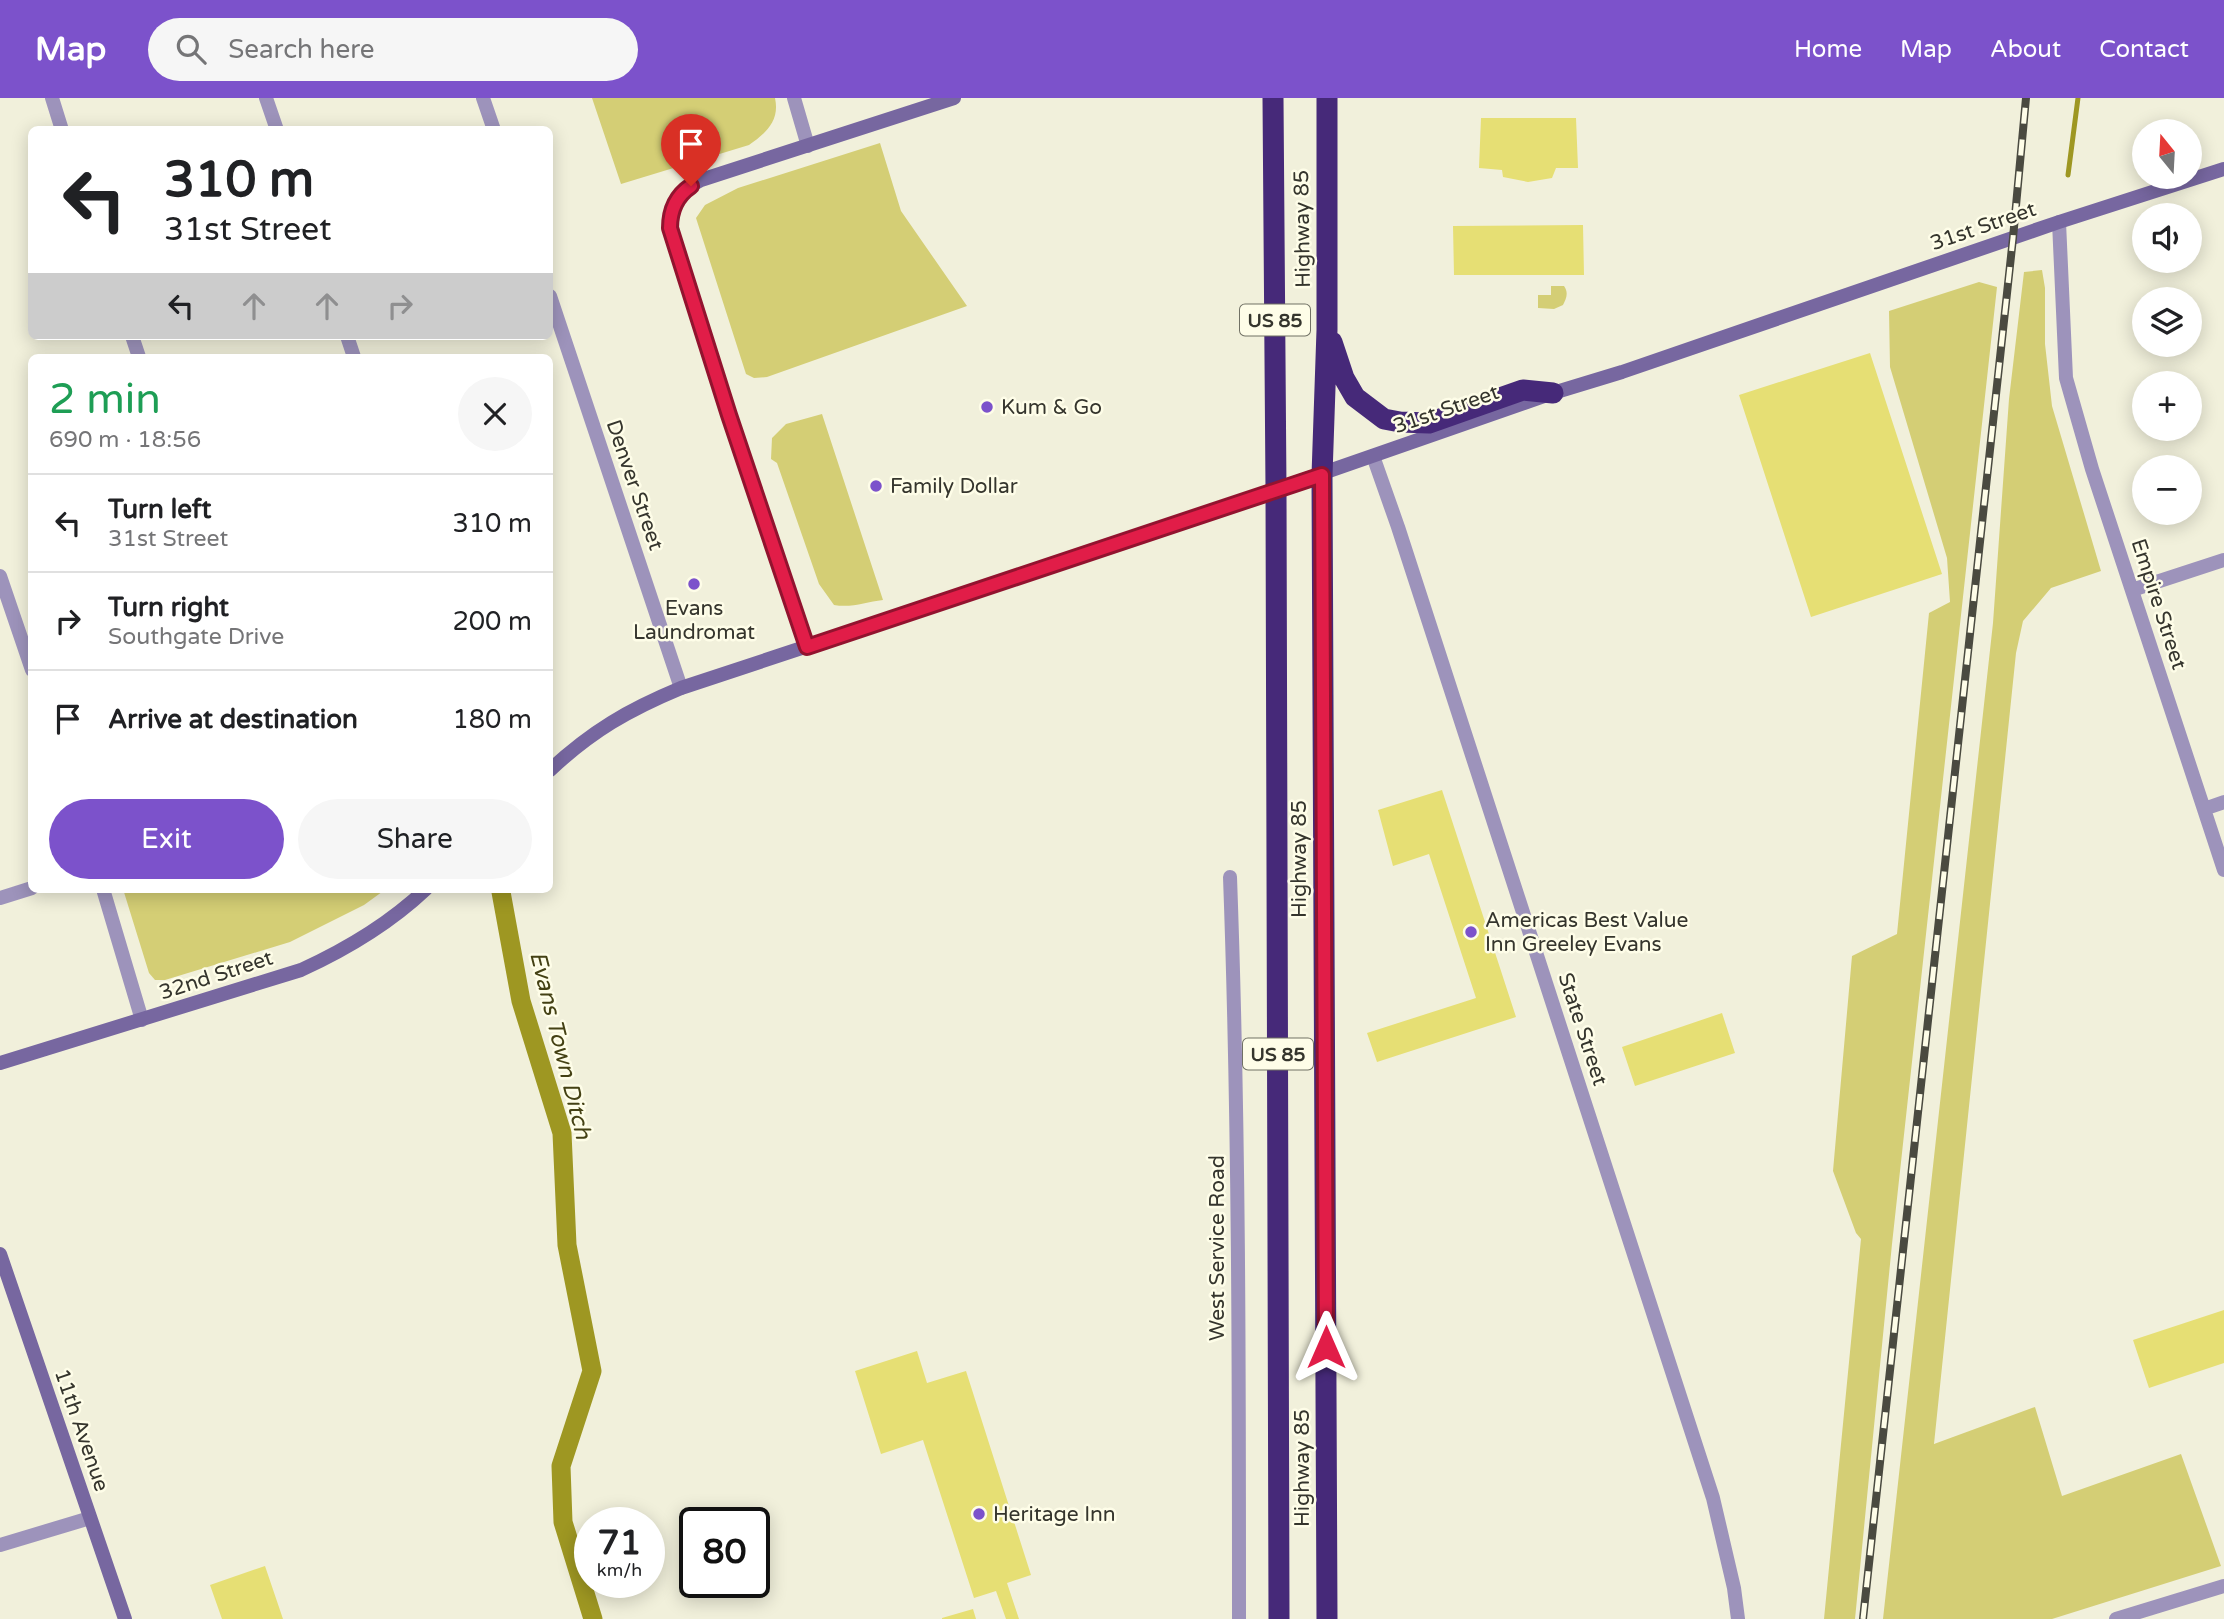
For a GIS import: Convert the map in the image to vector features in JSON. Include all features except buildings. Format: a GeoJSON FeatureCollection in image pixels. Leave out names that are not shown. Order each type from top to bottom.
{"type":"FeatureCollection","features":[{"type":"Feature","properties":{"kind":"highway","name":"Highway 85"},"geometry":{"type":"LineString","coordinates":[[1273,98],[1279,1619]]}},
{"type":"Feature","properties":{"kind":"highway","name":"Highway 85"},"geometry":{"type":"LineString","coordinates":[[1326,98],[1327,330],[1322,475],[1327,1619]]}},
{"type":"Feature","properties":{"kind":"highway"},"geometry":{"type":"LineString","coordinates":[[1327,330],[1344,378],[1355,397],[1384,419],[1429,423],[1523,390],[1553,393]]}},
{"type":"Feature","properties":{"kind":"street"},"geometry":{"type":"LineString","coordinates":[[52,98],[61,126]]}},
{"type":"Feature","properties":{"kind":"street"},"geometry":{"type":"LineString","coordinates":[[267,98],[276,126]]}},
{"type":"Feature","properties":{"kind":"street"},"geometry":{"type":"LineString","coordinates":[[483,98],[493,126]]}},
{"type":"Feature","properties":{"kind":"street"},"geometry":{"type":"LineString","coordinates":[[794,98],[808,146]]}},
{"type":"Feature","properties":{"kind":"street"},"geometry":{"type":"LineString","coordinates":[[807,647],[670,228],[672,208],[691,186],[701,180],[954,98]]}},
{"type":"Feature","properties":{"kind":"street","name":"31st Street"},"geometry":{"type":"LineString","coordinates":[[681,688],[1322,475],[1553,393],[2224,169]]}},
{"type":"Feature","properties":{"kind":"street","name":"Empire Street"},"geometry":{"type":"LineString","coordinates":[[2059,222],[2066,379],[2092,469],[2224,870]]}},
{"type":"Feature","properties":{"kind":"street","name":"Denver Street"},"geometry":{"type":"LineString","coordinates":[[553,305],[681,688]]}},
{"type":"Feature","properties":{"kind":"street","name":"State Street"},"geometry":{"type":"LineString","coordinates":[[1373,456],[1713,1499],[1738,1619]]}},
{"type":"Feature","properties":{"kind":"street"},"geometry":{"type":"LineString","coordinates":[[2132,590],[2224,560]]}},
{"type":"Feature","properties":{"kind":"street"},"geometry":{"type":"LineString","coordinates":[[0,576],[28,658]]}},
{"type":"Feature","properties":{"kind":"street"},"geometry":{"type":"LineString","coordinates":[[553,767],[578,744],[610,722],[681,688]]}},
{"type":"Feature","properties":{"kind":"street"},"geometry":{"type":"LineString","coordinates":[[2204,809],[2224,802]]}},
{"type":"Feature","properties":{"kind":"street","name":"West Service Road"},"geometry":{"type":"LineString","coordinates":[[1230,877],[1235,1005],[1238,1239],[1239,1619]]}},
{"type":"Feature","properties":{"kind":"street"},"geometry":{"type":"LineString","coordinates":[[0,898],[28,889]]}},
{"type":"Feature","properties":{"kind":"street"},"geometry":{"type":"LineString","coordinates":[[104,893],[142,1020]]}},
{"type":"Feature","properties":{"kind":"street","name":"32nd Street"},"geometry":{"type":"LineString","coordinates":[[0,1063],[301,970],[337,953],[386,922],[422,893]]}},
{"type":"Feature","properties":{"kind":"street","name":"11th Avenue"},"geometry":{"type":"LineString","coordinates":[[0,1254],[125,1619]]}},
{"type":"Feature","properties":{"kind":"street"},"geometry":{"type":"LineString","coordinates":[[0,1545],[90,1518]]}},
{"type":"Feature","properties":{"kind":"street"},"geometry":{"type":"LineString","coordinates":[[2116,1619],[2224,1586]]}},
{"type":"Feature","properties":{"kind":"shaded area"},"geometry":{"type":"Polygon","coordinates":[[[592,98],[775,98],[776,106],[770,126],[749,145],[621,184],[592,98]]]}},
{"type":"Feature","properties":{"kind":"shaded area"},"geometry":{"type":"Polygon","coordinates":[[[880,143],[901,211],[967,306],[767,377],[754,378],[746,374],[696,218],[705,205],[738,188],[880,143]]]}},
{"type":"Feature","properties":{"kind":"shaded area"},"geometry":{"type":"Polygon","coordinates":[[[2042,270],[2045,288],[2045,344],[2052,406],[2101,571],[2051,588],[2023,621],[2016,653],[1934,1444],[2035,1407],[2062,1496],[2181,1454],[2221,1566],[2052,1619],[1883,1619],[1993,623],[2009,399],[2024,272],[2042,270]]]}},
{"type":"Feature","properties":{"kind":"shaded area"},"geometry":{"type":"Polygon","coordinates":[[[1979,282],[1997,287],[1892,1244],[1855,1619],[1824,1619],[1861,1239],[1856,1233],[1833,1171],[1852,956],[1897,934],[1929,613],[1950,602],[1947,558],[1890,367],[1889,311],[1979,282]]]}},
{"type":"Feature","properties":{"kind":"shaded area"},"geometry":{"type":"Polygon","coordinates":[[[1551,286],[1564,286],[1566,289],[1563,305],[1554,309],[1538,308],[1538,295],[1551,295],[1551,286]]]}},
{"type":"Feature","properties":{"kind":"shaded area"},"geometry":{"type":"Polygon","coordinates":[[[822,414],[883,600],[834,605],[819,584],[777,463],[771,459],[772,438],[786,424],[822,414]]]}},
{"type":"Feature","properties":{"kind":"shaded area"},"geometry":{"type":"Polygon","coordinates":[[[124,893],[380,893],[364,905],[290,942],[165,980],[155,980],[149,973],[124,893]]]}},
{"type":"Feature","properties":{"kind":"waterway"},"geometry":{"type":"LineString","coordinates":[[2068,175],[2078,98]]}},
{"type":"Feature","properties":{"kind":"waterway","name":"Evans Town Ditch"},"geometry":{"type":"LineString","coordinates":[[501,893],[521,1001],[562,1133],[567,1245],[592,1371],[561,1466],[563,1522],[593,1619]]}},
{"type":"Feature","properties":{"kind":"railway"},"geometry":{"type":"LineString","coordinates":[[1863,1619],[2026,98]]}},
{"type":"Feature","properties":{"kind":"place","name":"Kum & Go"},"geometry":{"type":"Point","coordinates":[987,407]}},
{"type":"Feature","properties":{"kind":"place","name":"Family Dollar"},"geometry":{"type":"Point","coordinates":[876,486]}},
{"type":"Feature","properties":{"kind":"place","name":"Evans Laundromat"},"geometry":{"type":"Point","coordinates":[694,584]}},
{"type":"Feature","properties":{"kind":"place","name":"Americas Best Value Inn Greeley Evans"},"geometry":{"type":"Point","coordinates":[1471,932]}},
{"type":"Feature","properties":{"kind":"place","name":"Heritage Inn"},"geometry":{"type":"Point","coordinates":[979,1514]}},
{"type":"Feature","properties":{"kind":"route"},"geometry":{"type":"LineString","coordinates":[[691,186],[672,208],[670,228],[807,647],[1322,475],[1326,1347]]}}]}
